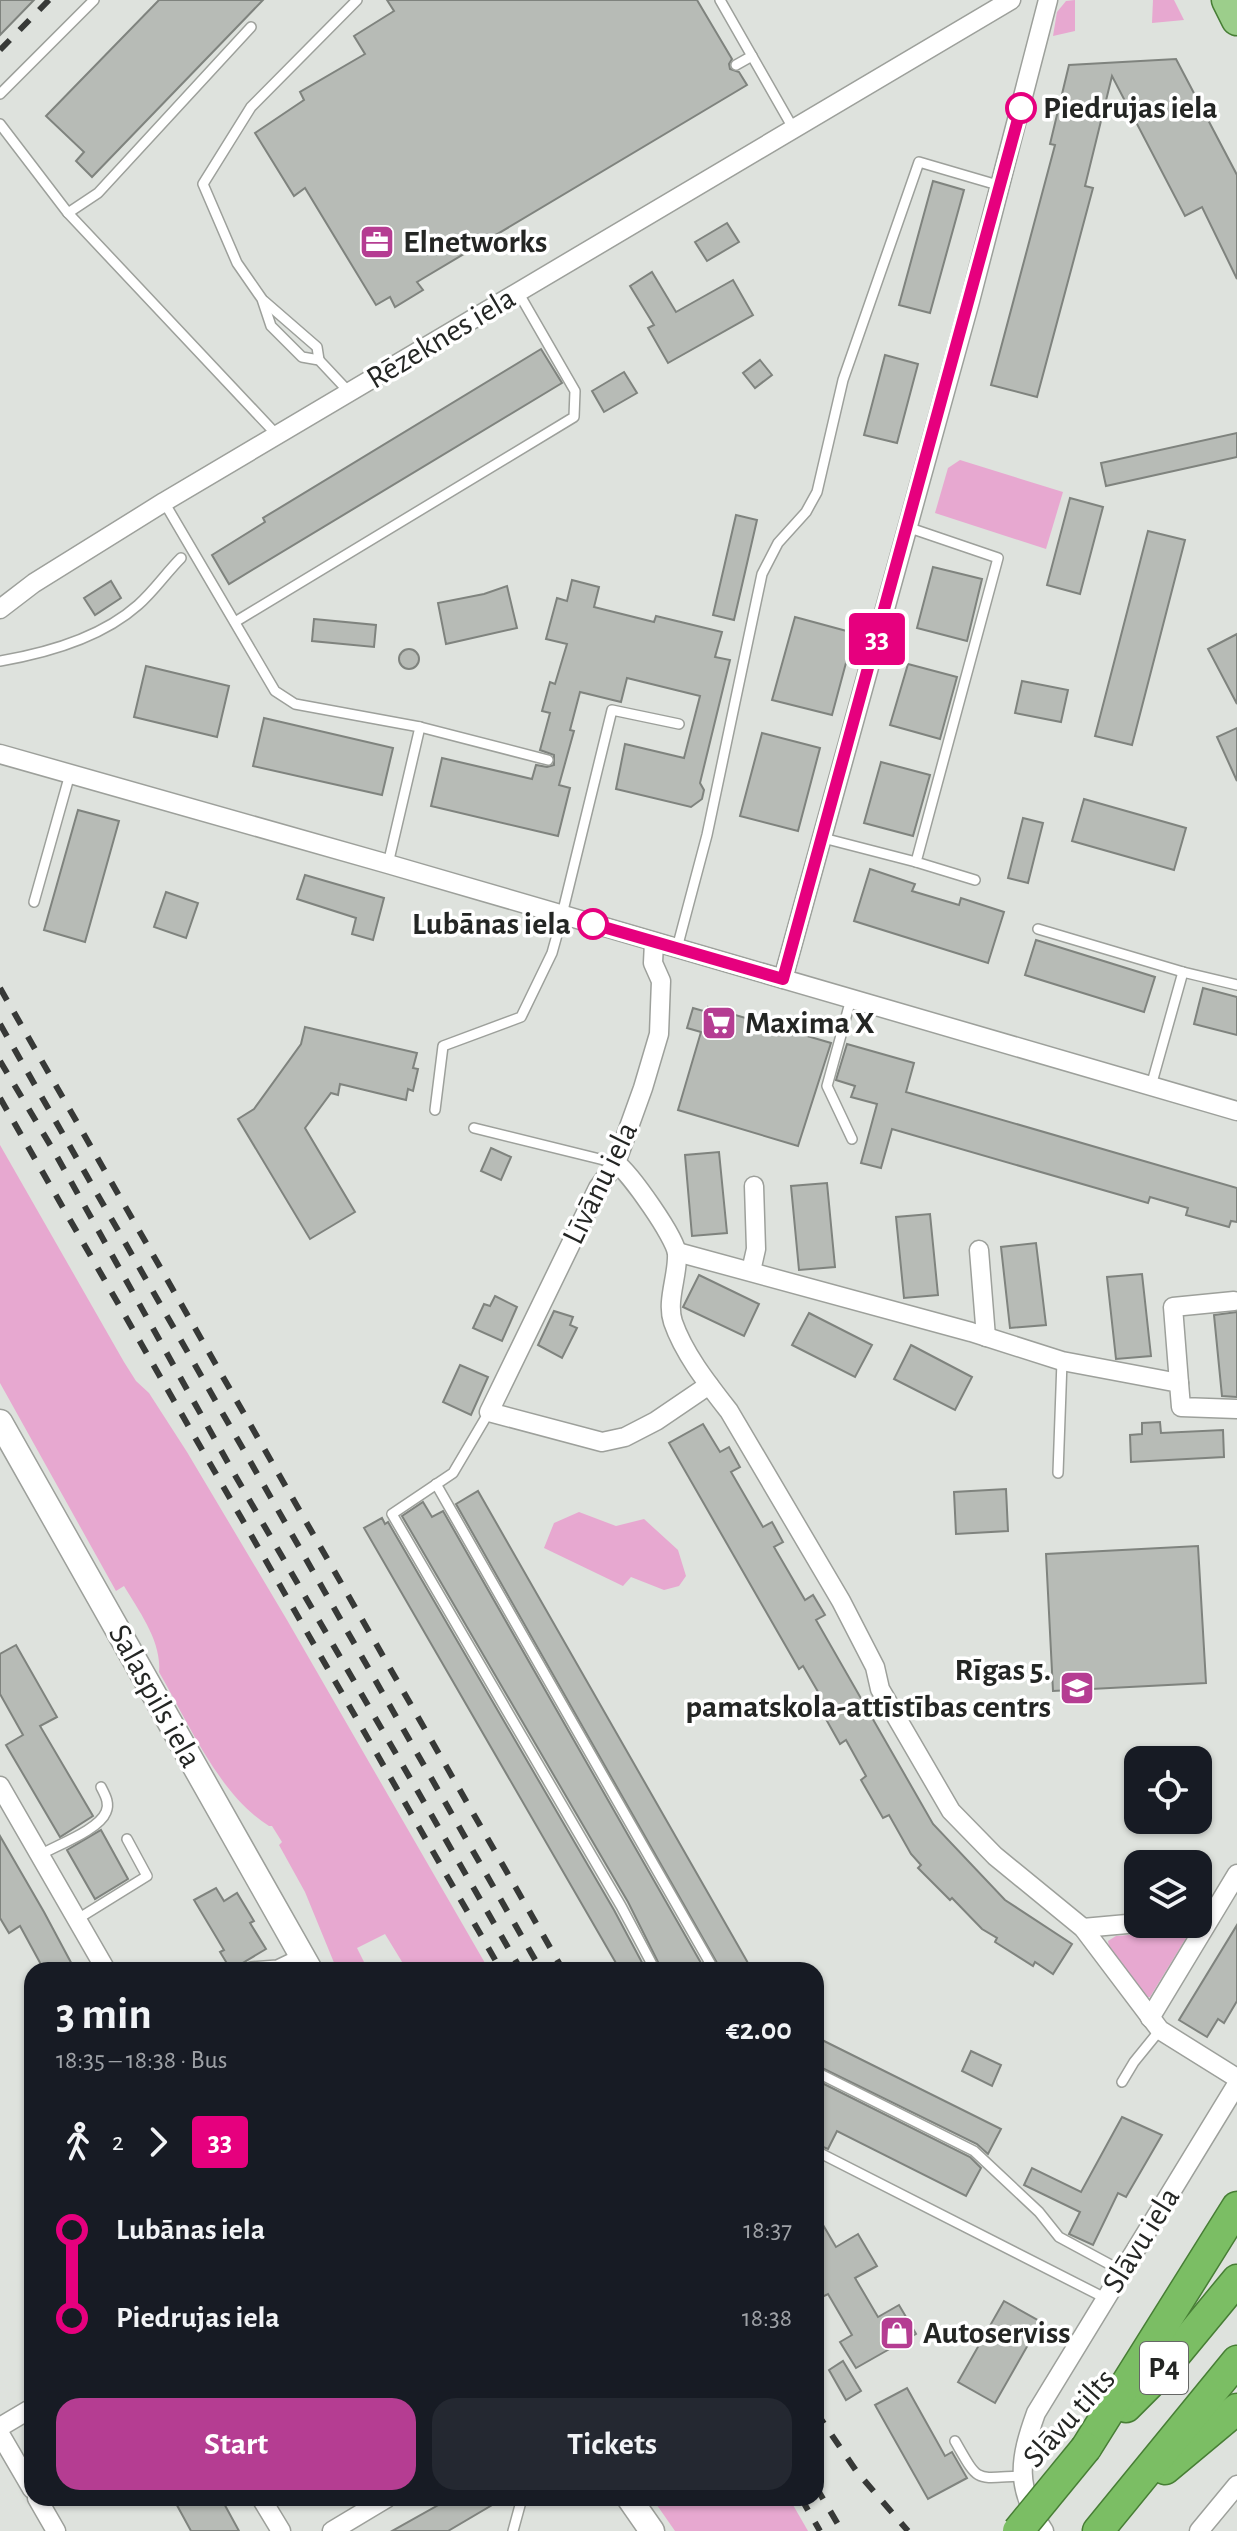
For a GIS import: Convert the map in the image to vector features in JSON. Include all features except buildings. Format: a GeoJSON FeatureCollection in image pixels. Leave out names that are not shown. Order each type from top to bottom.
{"type":"FeatureCollection","features":[{"type":"Feature","properties":{"kind":"highway"},"geometry":{"type":"LineString","coordinates":[[1086,2448],[1237,2207]]}},
{"type":"Feature","properties":{"kind":"highway","name":"Slāvu tilts"},"geometry":{"type":"LineString","coordinates":[[1018,2531],[1086,2448],[1161,2372],[1236,2281]]}},
{"type":"Feature","properties":{"kind":"highway","name":"P4"},"geometry":{"type":"LineString","coordinates":[[1106,2521],[1237,2361]]}},
{"type":"Feature","properties":{"kind":"highway"},"geometry":{"type":"LineString","coordinates":[[1106,2521],[1237,2409]]}},
{"type":"Feature","properties":{"kind":"main road"},"geometry":{"type":"LineString","coordinates":[[1227,0],[1237,20]]}},
{"type":"Feature","properties":{"kind":"street"},"geometry":{"type":"LineString","coordinates":[[783,979],[1001,186],[1048,0]]}},
{"type":"Feature","properties":{"kind":"street","name":"Rēzeknes iela"},"geometry":{"type":"LineString","coordinates":[[0,609],[34,583],[164,502],[1006,1]]}},
{"type":"Feature","properties":{"kind":"street"},"geometry":{"type":"LineString","coordinates":[[0,754],[1237,1111]]}},
{"type":"Feature","properties":{"kind":"street","name":"Līvānu iela"},"geometry":{"type":"LineString","coordinates":[[489,1412],[598,1188],[616,1163],[643,1088],[659,1034],[661,981],[653,963],[654,942]]}},
{"type":"Feature","properties":{"kind":"street"},"geometry":{"type":"LineString","coordinates":[[616,1163],[635,1181],[677,1252],[672,1319],[841,1601],[875,1667],[880,1689],[951,1811],[995,1856],[1083,1928],[1155,2024],[1237,2081]]}},
{"type":"Feature","properties":{"kind":"street"},"geometry":{"type":"LineString","coordinates":[[751,1271],[756,1249],[754,1186]]}},
{"type":"Feature","properties":{"kind":"street"},"geometry":{"type":"LineString","coordinates":[[979,1250],[986,1337]]}},
{"type":"Feature","properties":{"kind":"street"},"geometry":{"type":"LineString","coordinates":[[677,1252],[1062,1361],[1179,1383]]}},
{"type":"Feature","properties":{"kind":"street"},"geometry":{"type":"LineString","coordinates":[[1234,1301],[1173,1307],[1181,1407],[1237,1409]]}},
{"type":"Feature","properties":{"kind":"street"},"geometry":{"type":"LineString","coordinates":[[489,1412],[602,1442],[625,1437],[656,1421],[709,1385]]}},
{"type":"Feature","properties":{"kind":"street","name":"Salaspils iela"},"geometry":{"type":"LineString","coordinates":[[0,1422],[305,1962]]}},
{"type":"Feature","properties":{"kind":"street"},"geometry":{"type":"LineString","coordinates":[[0,1786],[101,1962]]}},
{"type":"Feature","properties":{"kind":"street"},"geometry":{"type":"LineString","coordinates":[[1212,1906],[1237,1874]]}},
{"type":"Feature","properties":{"kind":"street"},"geometry":{"type":"LineString","coordinates":[[1083,1928],[1124,1924]]}},
{"type":"Feature","properties":{"kind":"street"},"geometry":{"type":"LineString","coordinates":[[1155,2024],[1194,1938]]}},
{"type":"Feature","properties":{"kind":"street","name":"Slāvu iela"},"geometry":{"type":"LineString","coordinates":[[1044,2531],[1028,2508],[1022,2476],[1024,2446],[1036,2413],[1237,2081]]}},
{"type":"Feature","properties":{"kind":"street"},"geometry":{"type":"LineString","coordinates":[[0,2427],[24,2413]]}},
{"type":"Feature","properties":{"kind":"street"},"geometry":{"type":"LineString","coordinates":[[0,2434],[24,2475]]}},
{"type":"Feature","properties":{"kind":"street"},"geometry":{"type":"LineString","coordinates":[[1199,2531],[1237,2485]]}},
{"type":"Feature","properties":{"kind":"street"},"geometry":{"type":"LineString","coordinates":[[42,2506],[56,2531]]}},
{"type":"Feature","properties":{"kind":"street"},"geometry":{"type":"LineString","coordinates":[[266,2506],[281,2531]]}},
{"type":"Feature","properties":{"kind":"street"},"geometry":{"type":"LineString","coordinates":[[332,2531],[374,2506]]}},
{"type":"Feature","properties":{"kind":"street"},"geometry":{"type":"LineString","coordinates":[[635,2506],[652,2531]]}},
{"type":"Feature","properties":{"kind":"lane"},"geometry":{"type":"LineString","coordinates":[[0,94],[94,0]]}},
{"type":"Feature","properties":{"kind":"lane"},"geometry":{"type":"LineString","coordinates":[[349,393],[319,360],[317,347],[262,299],[237,263],[203,184],[251,107],[357,0]]}},
{"type":"Feature","properties":{"kind":"lane"},"geometry":{"type":"LineString","coordinates":[[720,0],[793,128]]}},
{"type":"Feature","properties":{"kind":"lane"},"geometry":{"type":"LineString","coordinates":[[68,213],[98,193],[251,27]]}},
{"type":"Feature","properties":{"kind":"lane"},"geometry":{"type":"LineString","coordinates":[[736,65],[752,56]]}},
{"type":"Feature","properties":{"kind":"lane"},"geometry":{"type":"LineString","coordinates":[[0,124],[68,213],[277,435]]}},
{"type":"Feature","properties":{"kind":"lane"},"geometry":{"type":"LineString","coordinates":[[677,948],[707,835],[762,574],[778,543],[806,512],[817,492],[843,380],[919,162],[1001,186]]}},
{"type":"Feature","properties":{"kind":"lane"},"geometry":{"type":"LineString","coordinates":[[235,622],[574,417],[575,391],[518,292]]}},
{"type":"Feature","properties":{"kind":"lane"},"geometry":{"type":"LineString","coordinates":[[262,299],[271,326],[302,357],[319,360]]}},
{"type":"Feature","properties":{"kind":"lane"},"geometry":{"type":"LineString","coordinates":[[164,502],[275,691],[295,704],[420,727],[548,760]]}},
{"type":"Feature","properties":{"kind":"lane"},"geometry":{"type":"LineString","coordinates":[[907,527],[998,558],[916,862]]}},
{"type":"Feature","properties":{"kind":"lane"},"geometry":{"type":"LineString","coordinates":[[0,661],[49,650],[98,631],[138,606],[181,558]]}},
{"type":"Feature","properties":{"kind":"lane"},"geometry":{"type":"LineString","coordinates":[[435,1110],[443,1046],[521,1017],[552,953],[612,710],[679,724]]}},
{"type":"Feature","properties":{"kind":"lane"},"geometry":{"type":"LineString","coordinates":[[388,864],[420,727]]}},
{"type":"Feature","properties":{"kind":"lane"},"geometry":{"type":"LineString","coordinates":[[34,902],[70,774]]}},
{"type":"Feature","properties":{"kind":"lane"},"geometry":{"type":"LineString","coordinates":[[823,838],[975,880]]}},
{"type":"Feature","properties":{"kind":"lane"},"geometry":{"type":"LineString","coordinates":[[1038,929],[1237,985]]}},
{"type":"Feature","properties":{"kind":"lane"},"geometry":{"type":"LineString","coordinates":[[1151,1086],[1183,972]]}},
{"type":"Feature","properties":{"kind":"lane"},"geometry":{"type":"LineString","coordinates":[[851,999],[827,1086],[852,1139]]}},
{"type":"Feature","properties":{"kind":"lane"},"geometry":{"type":"LineString","coordinates":[[474,1128],[616,1163]]}},
{"type":"Feature","properties":{"kind":"lane"},"geometry":{"type":"LineString","coordinates":[[1058,1473],[1062,1361]]}},
{"type":"Feature","properties":{"kind":"lane"},"geometry":{"type":"LineString","coordinates":[[489,1412],[453,1473],[392,1514],[651,1962]]}},
{"type":"Feature","properties":{"kind":"lane"},"geometry":{"type":"LineString","coordinates":[[436,1484],[709,1962]]}},
{"type":"Feature","properties":{"kind":"lane"},"geometry":{"type":"LineString","coordinates":[[40,1855],[97,1824],[106,1813],[108,1801],[101,1787]]}},
{"type":"Feature","properties":{"kind":"lane"},"geometry":{"type":"LineString","coordinates":[[76,1920],[147,1876],[127,1839]]}},
{"type":"Feature","properties":{"kind":"lane"},"geometry":{"type":"LineString","coordinates":[[1122,2082],[1155,2024]]}},
{"type":"Feature","properties":{"kind":"lane"},"geometry":{"type":"LineString","coordinates":[[824,2076],[974,2151],[1039,2212],[1059,2237],[1122,2271]]}},
{"type":"Feature","properties":{"kind":"lane"},"geometry":{"type":"LineString","coordinates":[[824,2155],[1105,2298]]}},
{"type":"Feature","properties":{"kind":"lane"},"geometry":{"type":"LineString","coordinates":[[955,2441],[980,2478],[1022,2476]]}},
{"type":"Feature","properties":{"kind":"lane"},"geometry":{"type":"LineString","coordinates":[[513,2531],[520,2506]]}},
{"type":"Feature","properties":{"kind":"shaded area"},"geometry":{"type":"Polygon","coordinates":[[[1075,0],[1075,31],[1053,36],[1057,12],[1066,1],[1075,0]]]}},
{"type":"Feature","properties":{"kind":"shaded area"},"geometry":{"type":"Polygon","coordinates":[[[1153,0],[1174,0],[1184,20],[1152,23],[1153,0]]]}},
{"type":"Feature","properties":{"kind":"shaded area"},"geometry":{"type":"Polygon","coordinates":[[[960,460],[1063,492],[1046,549],[935,513],[948,468],[960,460]]]}},
{"type":"Feature","properties":{"kind":"shaded area"},"geometry":{"type":"Polygon","coordinates":[[[0,1145],[124,1362],[136,1381],[149,1393],[187,1452],[287,1620],[484,1962],[402,1962],[385,1934],[357,1948],[364,1962],[334,1962],[305,1892],[279,1845],[282,1842],[272,1826],[251,1813],[235,1796],[206,1756],[159,1672],[157,1649],[142,1616],[124,1586],[116,1591],[0,1383],[0,1145]]]}},
{"type":"Feature","properties":{"kind":"shaded area"},"geometry":{"type":"Polygon","coordinates":[[[579,1512],[616,1526],[644,1519],[678,1550],[686,1576],[679,1586],[664,1590],[631,1577],[623,1586],[544,1548],[554,1523],[579,1512]]]}},
{"type":"Feature","properties":{"kind":"shaded area"},"geometry":{"type":"Polygon","coordinates":[[[1116,1936],[1186,1938],[1150,1997],[1140,1997],[1110,1951],[1108,1941],[1116,1936]]]}},
{"type":"Feature","properties":{"kind":"shaded area"},"geometry":{"type":"Polygon","coordinates":[[[658,2506],[794,2506],[808,2531],[675,2531],[658,2506]]]}},
{"type":"Feature","properties":{"kind":"railway"},"geometry":{"type":"LineString","coordinates":[[0,50],[49,0]]}},
{"type":"Feature","properties":{"kind":"railway"},"geometry":{"type":"LineString","coordinates":[[0,988],[558,1962]]}},
{"type":"Feature","properties":{"kind":"railway"},"geometry":{"type":"LineString","coordinates":[[0,1024],[536,1962]]}},
{"type":"Feature","properties":{"kind":"railway"},"geometry":{"type":"LineString","coordinates":[[0,1061],[516,1962]]}},
{"type":"Feature","properties":{"kind":"railway"},"geometry":{"type":"LineString","coordinates":[[0,1098],[496,1962]]}},
{"type":"Feature","properties":{"kind":"railway"},"geometry":{"type":"LineString","coordinates":[[824,2424],[857,2472],[908,2531]]}},
{"type":"Feature","properties":{"kind":"railway"},"geometry":{"type":"LineString","coordinates":[[824,2501],[842,2531]]}},
{"type":"Feature","properties":{"kind":"railway"},"geometry":{"type":"LineString","coordinates":[[806,2506],[820,2531]]}},
{"type":"Feature","properties":{"kind":"bus line","name":"33"},"geometry":{"type":"LineString","coordinates":[[593,924],[783,979],[1021,108]]}},
{"type":"Feature","properties":{"kind":"place","name":"Piedrujas iela"},"geometry":{"type":"Point","coordinates":[1021,108]}},
{"type":"Feature","properties":{"kind":"place","name":"Elnetworks"},"geometry":{"type":"Point","coordinates":[377,242]}},
{"type":"Feature","properties":{"kind":"place","name":"Lubānas iela"},"geometry":{"type":"Point","coordinates":[593,924]}},
{"type":"Feature","properties":{"kind":"place","name":"Maxima X"},"geometry":{"type":"Point","coordinates":[719,1023]}},
{"type":"Feature","properties":{"kind":"place","name":"Rīgas 5. pamatskola-attīstības centrs"},"geometry":{"type":"Point","coordinates":[1077,1688]}},
{"type":"Feature","properties":{"kind":"place","name":"Autoserviss"},"geometry":{"type":"Point","coordinates":[897,2333]}}]}
